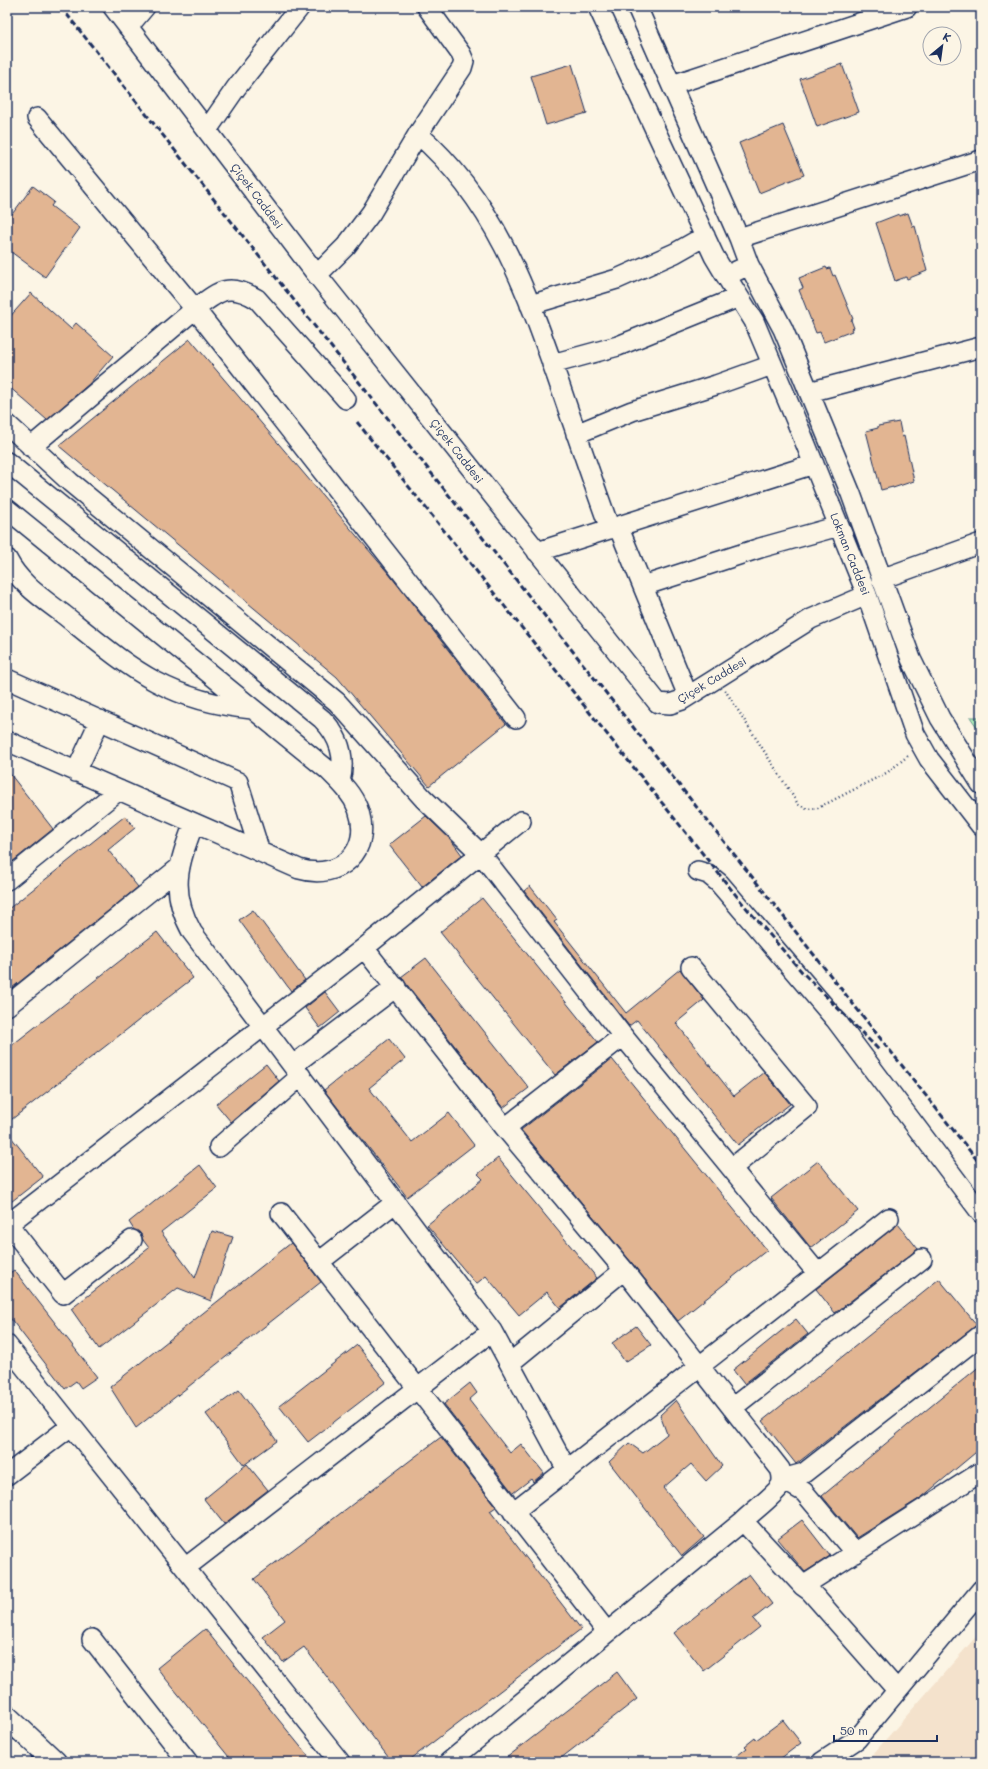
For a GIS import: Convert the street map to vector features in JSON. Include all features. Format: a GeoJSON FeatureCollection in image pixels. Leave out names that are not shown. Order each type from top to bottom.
{"type":"FeatureCollection","features":[{"type":"Feature","properties":{"kind":"highway"},"geometry":{"type":"LineString","coordinates":[[7,1716],[55,1762]]}},
{"type":"Feature","properties":{"kind":"highway"},"geometry":{"type":"LineString","coordinates":[[7,1749],[21,1762]]}},
{"type":"Feature","properties":{"kind":"street","name":"Çiçek Caddesi"},"geometry":{"type":"LineString","coordinates":[[113,7],[317,275],[658,703],[670,704],[688,696],[811,619],[867,595]]}},
{"type":"Feature","properties":{"kind":"street"},"geometry":{"type":"LineString","coordinates":[[128,27],[145,7]]}},
{"type":"Feature","properties":{"kind":"street"},"geometry":{"type":"LineString","coordinates":[[207,130],[241,82],[300,7]]}},
{"type":"Feature","properties":{"kind":"street"},"geometry":{"type":"LineString","coordinates":[[317,275],[346,246],[371,213],[418,134],[462,68],[464,61],[462,54],[427,7]]}},
{"type":"Feature","properties":{"kind":"street","name":"Lokman Caddesi"},"geometry":{"type":"LineString","coordinates":[[598,7],[705,236],[726,276],[754,321],[867,595],[910,723],[920,746],[981,826]]}},
{"type":"Feature","properties":{"kind":"street","name":"Lokman Caddesi"},"geometry":{"type":"LineString","coordinates":[[637,7],[739,238],[749,265],[783,329],[851,494],[899,629],[925,689],[954,743],[981,784]]}},
{"type":"Feature","properties":{"kind":"street"},"geometry":{"type":"LineString","coordinates":[[672,85],[907,7]]}},
{"type":"Feature","properties":{"kind":"street"},"geometry":{"type":"LineString","coordinates":[[37,118],[195,308],[516,718]]}},
{"type":"Feature","properties":{"kind":"street"},"geometry":{"type":"LineString","coordinates":[[418,134],[450,164],[481,204],[513,262],[552,364],[576,434],[614,527],[643,586],[688,696]]}},
{"type":"Feature","properties":{"kind":"street"},"geometry":{"type":"LineString","coordinates":[[739,238],[981,160]]}},
{"type":"Feature","properties":{"kind":"street"},"geometry":{"type":"LineString","coordinates":[[530,306],[617,279],[675,253],[705,236]]}},
{"type":"Feature","properties":{"kind":"street"},"geometry":{"type":"LineString","coordinates":[[726,276],[749,265]]}},
{"type":"Feature","properties":{"kind":"street"},"geometry":{"type":"LineString","coordinates":[[31,447],[195,308],[218,292],[225,290],[239,291],[257,299],[346,399]]}},
{"type":"Feature","properties":{"kind":"street"},"geometry":{"type":"LineString","coordinates":[[552,364],[618,346],[739,297]]}},
{"type":"Feature","properties":{"kind":"street"},"geometry":{"type":"LineString","coordinates":[[809,392],[981,347]]}},
{"type":"Feature","properties":{"kind":"street"},"geometry":{"type":"LineString","coordinates":[[576,434],[632,411],[716,385],[772,365]]}},
{"type":"Feature","properties":{"kind":"street"},"geometry":{"type":"LineString","coordinates":[[7,424],[31,447],[111,516],[337,702],[423,798],[481,854],[622,1036],[818,1274]]}},
{"type":"Feature","properties":{"kind":"street"},"geometry":{"type":"LineString","coordinates":[[7,462],[322,719],[335,735],[341,749],[343,763],[340,782]]}},
{"type":"Feature","properties":{"kind":"street"},"geometry":{"type":"LineString","coordinates":[[537,552],[814,464]]}},
{"type":"Feature","properties":{"kind":"street"},"geometry":{"type":"LineString","coordinates":[[7,509],[340,782],[354,800],[361,825],[359,846],[347,862],[327,872],[313,872],[299,869],[7,741]]}},
{"type":"Feature","properties":{"kind":"street"},"geometry":{"type":"LineString","coordinates":[[643,586],[760,548],[839,526]]}},
{"type":"Feature","properties":{"kind":"street"},"geometry":{"type":"LineString","coordinates":[[881,579],[981,543]]}},
{"type":"Feature","properties":{"kind":"street"},"geometry":{"type":"LineString","coordinates":[[7,559],[22,581],[136,671],[152,681],[185,696],[219,705],[252,709]]}},
{"type":"Feature","properties":{"kind":"street"},"geometry":{"type":"LineString","coordinates":[[7,679],[238,782],[260,852]]}},
{"type":"Feature","properties":{"kind":"street"},"geometry":{"type":"LineString","coordinates":[[76,772],[100,720]]}},
{"type":"Feature","properties":{"kind":"street"},"geometry":{"type":"LineString","coordinates":[[7,880],[119,790]]}},
{"type":"Feature","properties":{"kind":"street"},"geometry":{"type":"LineString","coordinates":[[132,1240],[62,1294],[7,1224],[364,948],[521,821]]}},
{"type":"Feature","properties":{"kind":"street"},"geometry":{"type":"LineString","coordinates":[[194,823],[180,867],[177,893],[186,921],[192,932],[492,1331],[566,1470]]}},
{"type":"Feature","properties":{"kind":"street"},"geometry":{"type":"LineString","coordinates":[[7,1006],[180,867]]}},
{"type":"Feature","properties":{"kind":"street"},"geometry":{"type":"LineString","coordinates":[[698,871],[708,874],[719,883],[835,1019],[981,1213]]}},
{"type":"Feature","properties":{"kind":"street"},"geometry":{"type":"LineString","coordinates":[[364,948],[505,1128],[624,1270],[780,1469],[782,1479],[779,1488],[743,1521],[449,1762]]}},
{"type":"Feature","properties":{"kind":"street"},"geometry":{"type":"LineString","coordinates":[[691,967],[807,1107],[732,1168]]}},
{"type":"Feature","properties":{"kind":"street"},"geometry":{"type":"LineString","coordinates":[[219,1147],[297,1071],[396,987]]}},
{"type":"Feature","properties":{"kind":"street"},"geometry":{"type":"LineString","coordinates":[[505,1128],[622,1036]]}},
{"type":"Feature","properties":{"kind":"street"},"geometry":{"type":"LineString","coordinates":[[319,1262],[396,1202]]}},
{"type":"Feature","properties":{"kind":"street"},"geometry":{"type":"LineString","coordinates":[[281,1213],[607,1632]]}},
{"type":"Feature","properties":{"kind":"street"},"geometry":{"type":"LineString","coordinates":[[513,1512],[889,1218]]}},
{"type":"Feature","properties":{"kind":"street"},"geometry":{"type":"LineString","coordinates":[[732,1408],[922,1259]]}},
{"type":"Feature","properties":{"kind":"street"},"geometry":{"type":"LineString","coordinates":[[510,1363],[624,1270]]}},
{"type":"Feature","properties":{"kind":"street"},"geometry":{"type":"LineString","coordinates":[[185,1568],[492,1331]]}},
{"type":"Feature","properties":{"kind":"street"},"geometry":{"type":"LineString","coordinates":[[782,1479],[804,1473],[981,1335]]}},
{"type":"Feature","properties":{"kind":"street"},"geometry":{"type":"LineString","coordinates":[[7,1345],[340,1762]]}},
{"type":"Feature","properties":{"kind":"street"},"geometry":{"type":"LineString","coordinates":[[7,1475],[71,1426]]}},
{"type":"Feature","properties":{"kind":"street"},"geometry":{"type":"LineString","coordinates":[[803,1586],[981,1472]]}},
{"type":"Feature","properties":{"kind":"street"},"geometry":{"type":"LineString","coordinates":[[782,1479],[804,1492],[855,1553]]}},
{"type":"Feature","properties":{"kind":"street"},"geometry":{"type":"LineString","coordinates":[[743,1521],[803,1586],[810,1591],[897,1690]]}},
{"type":"Feature","properties":{"kind":"street"},"geometry":{"type":"LineString","coordinates":[[825,1761],[857,1739],[981,1590]]}},
{"type":"Feature","properties":{"kind":"street"},"geometry":{"type":"LineString","coordinates":[[92,1639],[188,1762]]}},
{"type":"Feature","properties":{"kind":"path"},"geometry":{"type":"LineString","coordinates":[[717,678],[798,804],[807,809],[818,808],[888,772],[920,746]]}},
{"type":"Feature","properties":{"kind":"shaded area"},"geometry":{"type":"Polygon","coordinates":[[[981,1631],[981,1762],[866,1762],[981,1631]]]}},
{"type":"Feature","properties":{"kind":"green space"},"geometry":{"type":"Polygon","coordinates":[[[970,717],[981,717],[981,733],[970,717]]]}},
{"type":"Feature","properties":{"kind":"building"},"geometry":{"type":"Polygon","coordinates":[[[572,64],[587,113],[546,125],[531,76],[572,64]]]}},
{"type":"Feature","properties":{"kind":"building"},"geometry":{"type":"Polygon","coordinates":[[[842,64],[859,112],[817,127],[800,79],[842,64]]]}},
{"type":"Feature","properties":{"kind":"building"},"geometry":{"type":"Polygon","coordinates":[[[783,125],[804,175],[759,193],[739,143],[783,125]]]}},
{"type":"Feature","properties":{"kind":"building"},"geometry":{"type":"Polygon","coordinates":[[[33,186],[54,202],[51,206],[80,228],[45,277],[7,249],[7,221],[33,186]]]}},
{"type":"Feature","properties":{"kind":"building"},"geometry":{"type":"Polygon","coordinates":[[[908,213],[913,227],[915,226],[927,271],[907,279],[906,277],[895,281],[876,223],[899,214],[899,216],[908,213]]]}},
{"type":"Feature","properties":{"kind":"building"},"geometry":{"type":"Polygon","coordinates":[[[826,267],[827,269],[830,268],[833,276],[835,275],[853,319],[851,320],[854,328],[851,329],[852,331],[824,342],[820,332],[816,333],[799,290],[803,288],[799,278],[826,267]]]}},
{"type":"Feature","properties":{"kind":"building"},"geometry":{"type":"Polygon","coordinates":[[[31,293],[71,329],[76,323],[113,356],[89,384],[47,420],[7,385],[7,320],[31,293]]]}},
{"type":"Feature","properties":{"kind":"building"},"geometry":{"type":"Polygon","coordinates":[[[190,339],[389,574],[506,724],[429,786],[337,677],[59,446],[190,339]]]}},
{"type":"Feature","properties":{"kind":"building"},"geometry":{"type":"Polygon","coordinates":[[[899,422],[902,437],[904,436],[914,481],[893,488],[881,490],[866,431],[878,428],[878,426],[899,422]]]}},
{"type":"Feature","properties":{"kind":"building"},"geometry":{"type":"Polygon","coordinates":[[[7,770],[53,829],[7,866],[7,770]]]}},
{"type":"Feature","properties":{"kind":"building"},"geometry":{"type":"Polygon","coordinates":[[[125,816],[135,828],[108,850],[138,887],[7,992],[7,910],[125,816]]]}},
{"type":"Feature","properties":{"kind":"building"},"geometry":{"type":"Polygon","coordinates":[[[426,816],[451,840],[462,855],[422,887],[389,845],[426,816]]]}},
{"type":"Feature","properties":{"kind":"building"},"geometry":{"type":"Polygon","coordinates":[[[530,886],[557,920],[554,922],[626,1013],[680,969],[704,1000],[676,1023],[734,1096],[764,1072],[790,1104],[738,1145],[637,1020],[629,1026],[524,891],[530,886]]]}},
{"type":"Feature","properties":{"kind":"building"},"geometry":{"type":"Polygon","coordinates":[[[482,898],[598,1042],[555,1075],[440,932],[482,898]]]}},
{"type":"Feature","properties":{"kind":"building"},"geometry":{"type":"Polygon","coordinates":[[[253,910],[305,980],[291,991],[239,920],[253,910]]]}},
{"type":"Feature","properties":{"kind":"building"},"geometry":{"type":"Polygon","coordinates":[[[157,932],[193,978],[7,1123],[7,1049],[157,932]]]}},
{"type":"Feature","properties":{"kind":"building"},"geometry":{"type":"Polygon","coordinates":[[[426,958],[529,1088],[503,1108],[401,977],[426,958]]]}},
{"type":"Feature","properties":{"kind":"building"},"geometry":{"type":"Polygon","coordinates":[[[325,992],[340,1012],[320,1028],[305,1008],[325,992]]]}},
{"type":"Feature","properties":{"kind":"building"},"geometry":{"type":"Polygon","coordinates":[[[389,1039],[405,1059],[369,1088],[412,1142],[449,1113],[474,1145],[407,1197],[324,1090],[389,1039]]]}},
{"type":"Feature","properties":{"kind":"building"},"geometry":{"type":"Polygon","coordinates":[[[612,1059],[767,1250],[678,1321],[632,1263],[521,1130],[612,1059]]]}},
{"type":"Feature","properties":{"kind":"building"},"geometry":{"type":"Polygon","coordinates":[[[266,1064],[279,1081],[231,1122],[216,1104],[266,1064]]]}},
{"type":"Feature","properties":{"kind":"building"},"geometry":{"type":"Polygon","coordinates":[[[7,1132],[43,1177],[7,1205],[7,1132]]]}},
{"type":"Feature","properties":{"kind":"building"},"geometry":{"type":"Polygon","coordinates":[[[498,1158],[597,1278],[560,1308],[547,1292],[519,1315],[486,1276],[476,1284],[427,1225],[483,1179],[478,1174],[498,1158]]]}},
{"type":"Feature","properties":{"kind":"building"},"geometry":{"type":"Polygon","coordinates":[[[818,1161],[858,1211],[811,1248],[771,1198],[818,1161]]]}},
{"type":"Feature","properties":{"kind":"building"},"geometry":{"type":"Polygon","coordinates":[[[200,1165],[217,1188],[161,1232],[195,1278],[212,1231],[233,1237],[211,1301],[178,1288],[99,1349],[71,1309],[149,1248],[143,1240],[141,1234],[134,1230],[129,1222],[200,1165]]]}},
{"type":"Feature","properties":{"kind":"building"},"geometry":{"type":"Polygon","coordinates":[[[898,1224],[918,1249],[835,1313],[816,1289],[898,1224]]]}},
{"type":"Feature","properties":{"kind":"building"},"geometry":{"type":"Polygon","coordinates":[[[291,1243],[321,1282],[136,1428],[110,1387],[291,1243]]]}},
{"type":"Feature","properties":{"kind":"building"},"geometry":{"type":"Polygon","coordinates":[[[14,1270],[97,1377],[81,1388],[76,1381],[65,1389],[7,1314],[7,1275],[14,1270]]]}},
{"type":"Feature","properties":{"kind":"building"},"geometry":{"type":"Polygon","coordinates":[[[939,1279],[977,1325],[796,1464],[762,1421],[939,1279]]]}},
{"type":"Feature","properties":{"kind":"building"},"geometry":{"type":"Polygon","coordinates":[[[796,1319],[808,1334],[744,1384],[733,1370],[796,1319]]]}},
{"type":"Feature","properties":{"kind":"building"},"geometry":{"type":"Polygon","coordinates":[[[636,1326],[651,1345],[625,1362],[612,1343],[636,1326]]]}},
{"type":"Feature","properties":{"kind":"building"},"geometry":{"type":"Polygon","coordinates":[[[357,1345],[386,1382],[308,1442],[279,1406],[357,1345]]]}},
{"type":"Feature","properties":{"kind":"building"},"geometry":{"type":"Polygon","coordinates":[[[981,1365],[981,1448],[922,1497],[857,1538],[822,1496],[981,1365]]]}},
{"type":"Feature","properties":{"kind":"building"},"geometry":{"type":"Polygon","coordinates":[[[470,1383],[477,1393],[469,1400],[510,1453],[521,1444],[544,1473],[533,1482],[531,1479],[513,1493],[444,1404],[470,1383]]]}},
{"type":"Feature","properties":{"kind":"building"},"geometry":{"type":"Polygon","coordinates":[[[239,1390],[277,1441],[244,1465],[206,1414],[239,1390]]]}},
{"type":"Feature","properties":{"kind":"building"},"geometry":{"type":"Polygon","coordinates":[[[676,1400],[722,1466],[706,1481],[691,1464],[663,1488],[704,1537],[682,1556],[609,1462],[629,1443],[643,1453],[667,1434],[660,1415],[676,1400]]]}},
{"type":"Feature","properties":{"kind":"building"},"geometry":{"type":"Polygon","coordinates":[[[441,1437],[496,1507],[490,1511],[581,1629],[407,1762],[392,1762],[304,1647],[283,1662],[263,1637],[285,1620],[254,1579],[441,1437]]]}},
{"type":"Feature","properties":{"kind":"building"},"geometry":{"type":"Polygon","coordinates":[[[247,1464],[268,1490],[224,1524],[204,1499],[247,1464]]]}},
{"type":"Feature","properties":{"kind":"building"},"geometry":{"type":"Polygon","coordinates":[[[802,1520],[830,1556],[805,1572],[777,1539],[802,1520]]]}},
{"type":"Feature","properties":{"kind":"building"},"geometry":{"type":"Polygon","coordinates":[[[749,1574],[772,1604],[753,1619],[760,1627],[704,1671],[674,1633],[749,1574]]]}},
{"type":"Feature","properties":{"kind":"building"},"geometry":{"type":"Polygon","coordinates":[[[205,1629],[313,1762],[233,1762],[157,1668],[205,1629]]]}},
{"type":"Feature","properties":{"kind":"building"},"geometry":{"type":"Polygon","coordinates":[[[617,1672],[637,1699],[556,1762],[501,1762],[617,1672]]]}},
{"type":"Feature","properties":{"kind":"building"},"geometry":{"type":"Polygon","coordinates":[[[783,1720],[801,1743],[776,1762],[729,1762],[747,1748],[745,1746],[755,1738],[756,1740],[783,1720]]]}},
{"type":"Feature","properties":{"kind":"railway"},"geometry":{"type":"LineString","coordinates":[[61,7],[981,1165]]}},
{"type":"Feature","properties":{"kind":"railway"},"geometry":{"type":"LineString","coordinates":[[357,422],[743,904],[802,972],[880,1051]]}}]}
